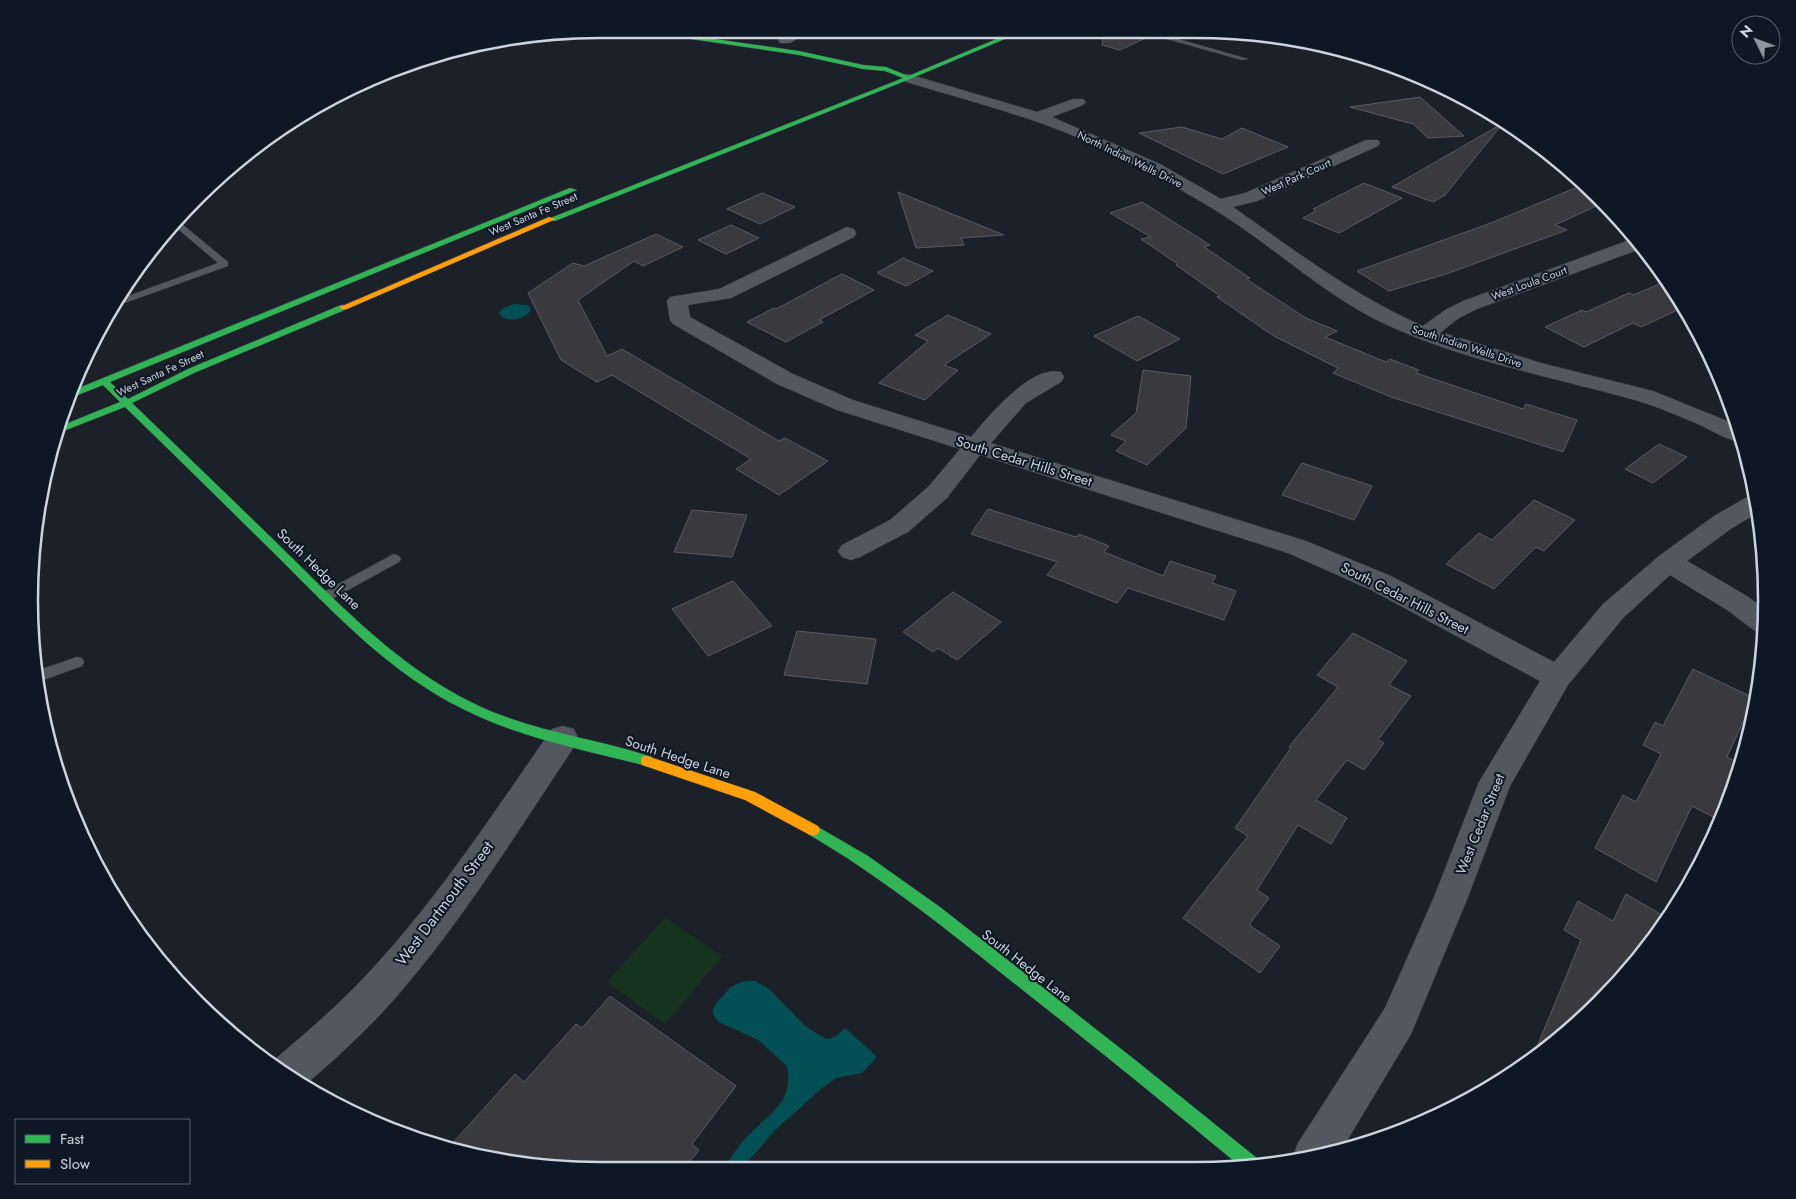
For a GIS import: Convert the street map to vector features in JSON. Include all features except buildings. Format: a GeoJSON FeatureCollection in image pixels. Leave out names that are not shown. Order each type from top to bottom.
{"type":"FeatureCollection","features":[{"type":"Feature","properties":{"kind":"street"},"geometry":{"type":"LineString","coordinates":[[700,38],[772,48],[864,68],[886,69],[908,78]]}},
{"type":"Feature","properties":{"kind":"street"},"geometry":{"type":"LineString","coordinates":[[772,38],[828,47]]}},
{"type":"Feature","properties":{"kind":"street"},"geometry":{"type":"LineString","coordinates":[[785,40],[789,38]]}},
{"type":"Feature","properties":{"kind":"street","name":"West Santa Fe Street"},"geometry":{"type":"LineString","coordinates":[[64,428],[128,402],[191,371],[570,212],[1004,38]]}},
{"type":"Feature","properties":{"kind":"street"},"geometry":{"type":"LineString","coordinates":[[862,55],[880,59],[886,69]]}},
{"type":"Feature","properties":{"kind":"street"},"geometry":{"type":"LineString","coordinates":[[864,79],[902,62]]}},
{"type":"Feature","properties":{"kind":"street","name":"North Indian Wells Drive"},"geometry":{"type":"LineString","coordinates":[[908,78],[1038,117],[1070,129],[1154,168],[1219,206]]}},
{"type":"Feature","properties":{"kind":"street"},"geometry":{"type":"LineString","coordinates":[[1038,117],[1078,102]]}},
{"type":"Feature","properties":{"kind":"street","name":"West Park Court"},"geometry":{"type":"LineString","coordinates":[[1219,206],[1251,197],[1372,143]]}},
{"type":"Feature","properties":{"kind":"street","name":"West Santa Fe Street"},"geometry":{"type":"LineString","coordinates":[[77,392],[582,187]]}},
{"type":"Feature","properties":{"kind":"street","name":"South Indian Wells Drive"},"geometry":{"type":"LineString","coordinates":[[1219,206],[1343,293],[1392,320],[1425,334],[1533,368],[1645,396],[1706,419],[1733,432]]}},
{"type":"Feature","properties":{"kind":"street","name":"South Cedar Hills Street"},"geometry":{"type":"LineString","coordinates":[[846,233],[724,294],[677,301],[680,320],[785,379],[845,405],[1297,546],[1381,583],[1558,677]]}},
{"type":"Feature","properties":{"kind":"street","name":"West Loula Court"},"geometry":{"type":"LineString","coordinates":[[1425,334],[1452,314],[1470,305],[1632,245]]}},
{"type":"Feature","properties":{"kind":"street"},"geometry":{"type":"LineString","coordinates":[[851,551],[899,526],[938,492],[975,446],[1018,398],[1053,377]]}},
{"type":"Feature","properties":{"kind":"street","name":"South Hedge Lane"},"geometry":{"type":"LineString","coordinates":[[104,381],[128,402],[325,597],[388,654],[426,681],[465,705],[504,722],[668,767],[750,796],[840,845],[910,893],[1156,1085],[1245,1159]]}},
{"type":"Feature","properties":{"kind":"street","name":"West Cedar Street"},"geometry":{"type":"LineString","coordinates":[[1319,1148],[1398,1020],[1451,897],[1495,782],[1558,677],[1613,611],[1668,562],[1723,522],[1751,506]]}},
{"type":"Feature","properties":{"kind":"street"},"geometry":{"type":"LineString","coordinates":[[1668,562],[1737,603],[1757,618]]}},
{"type":"Feature","properties":{"kind":"street","name":"West Dartmouth Street"},"geometry":{"type":"LineString","coordinates":[[292,1070],[327,1042],[370,997],[430,927],[563,738]]}},
{"type":"Feature","properties":{"kind":"lane"},"geometry":{"type":"LineString","coordinates":[[1167,38],[1244,59]]}},
{"type":"Feature","properties":{"kind":"lane"},"geometry":{"type":"LineString","coordinates":[[124,301],[225,264],[180,226]]}},
{"type":"Feature","properties":{"kind":"lane"},"geometry":{"type":"LineString","coordinates":[[325,597],[394,559]]}},
{"type":"Feature","properties":{"kind":"lane"},"geometry":{"type":"LineString","coordinates":[[42,674],[76,662]]}},
{"type":"Feature","properties":{"kind":"green space"},"geometry":{"type":"Polygon","coordinates":[[[665,918],[722,956],[665,1024],[607,982],[665,918]]]}},
{"type":"Feature","properties":{"kind":"water"},"geometry":{"type":"Polygon","coordinates":[[[514,304],[528,305],[531,310],[524,316],[515,319],[506,319],[499,314],[501,309],[514,304]]]}},
{"type":"Feature","properties":{"kind":"water"},"geometry":{"type":"Polygon","coordinates":[[[747,981],[755,981],[769,989],[805,1026],[826,1039],[835,1037],[845,1028],[877,1057],[862,1073],[836,1078],[821,1089],[775,1130],[748,1162],[728,1162],[742,1142],[782,1101],[788,1080],[787,1066],[758,1040],[719,1022],[714,1015],[713,1012],[717,1002],[730,988],[747,981]]]}},
{"type":"Feature","properties":{"kind":"traffic: fast"},"geometry":{"type":"LineString","coordinates":[[698,38],[799,53],[863,67],[886,69],[908,78]]}},
{"type":"Feature","properties":{"kind":"traffic: fast"},"geometry":{"type":"LineString","coordinates":[[552,219],[1004,38]]}},
{"type":"Feature","properties":{"kind":"traffic: fast"},"geometry":{"type":"LineString","coordinates":[[77,392],[573,190]]}},
{"type":"Feature","properties":{"kind":"traffic: fast"},"geometry":{"type":"LineString","coordinates":[[64,428],[128,402],[191,371],[344,307]]}},
{"type":"Feature","properties":{"kind":"traffic: fast"},"geometry":{"type":"LineString","coordinates":[[104,381],[347,618],[417,676],[467,706],[510,724],[556,738],[647,761]]}},
{"type":"Feature","properties":{"kind":"traffic: fast"},"geometry":{"type":"LineString","coordinates":[[813,830],[887,877],[935,912],[1245,1159]]}},
{"type":"Feature","properties":{"kind":"traffic: slow"},"geometry":{"type":"LineString","coordinates":[[344,307],[552,219]]}},
{"type":"Feature","properties":{"kind":"traffic: slow"},"geometry":{"type":"LineString","coordinates":[[647,761],[750,796],[813,830]]}}]}
